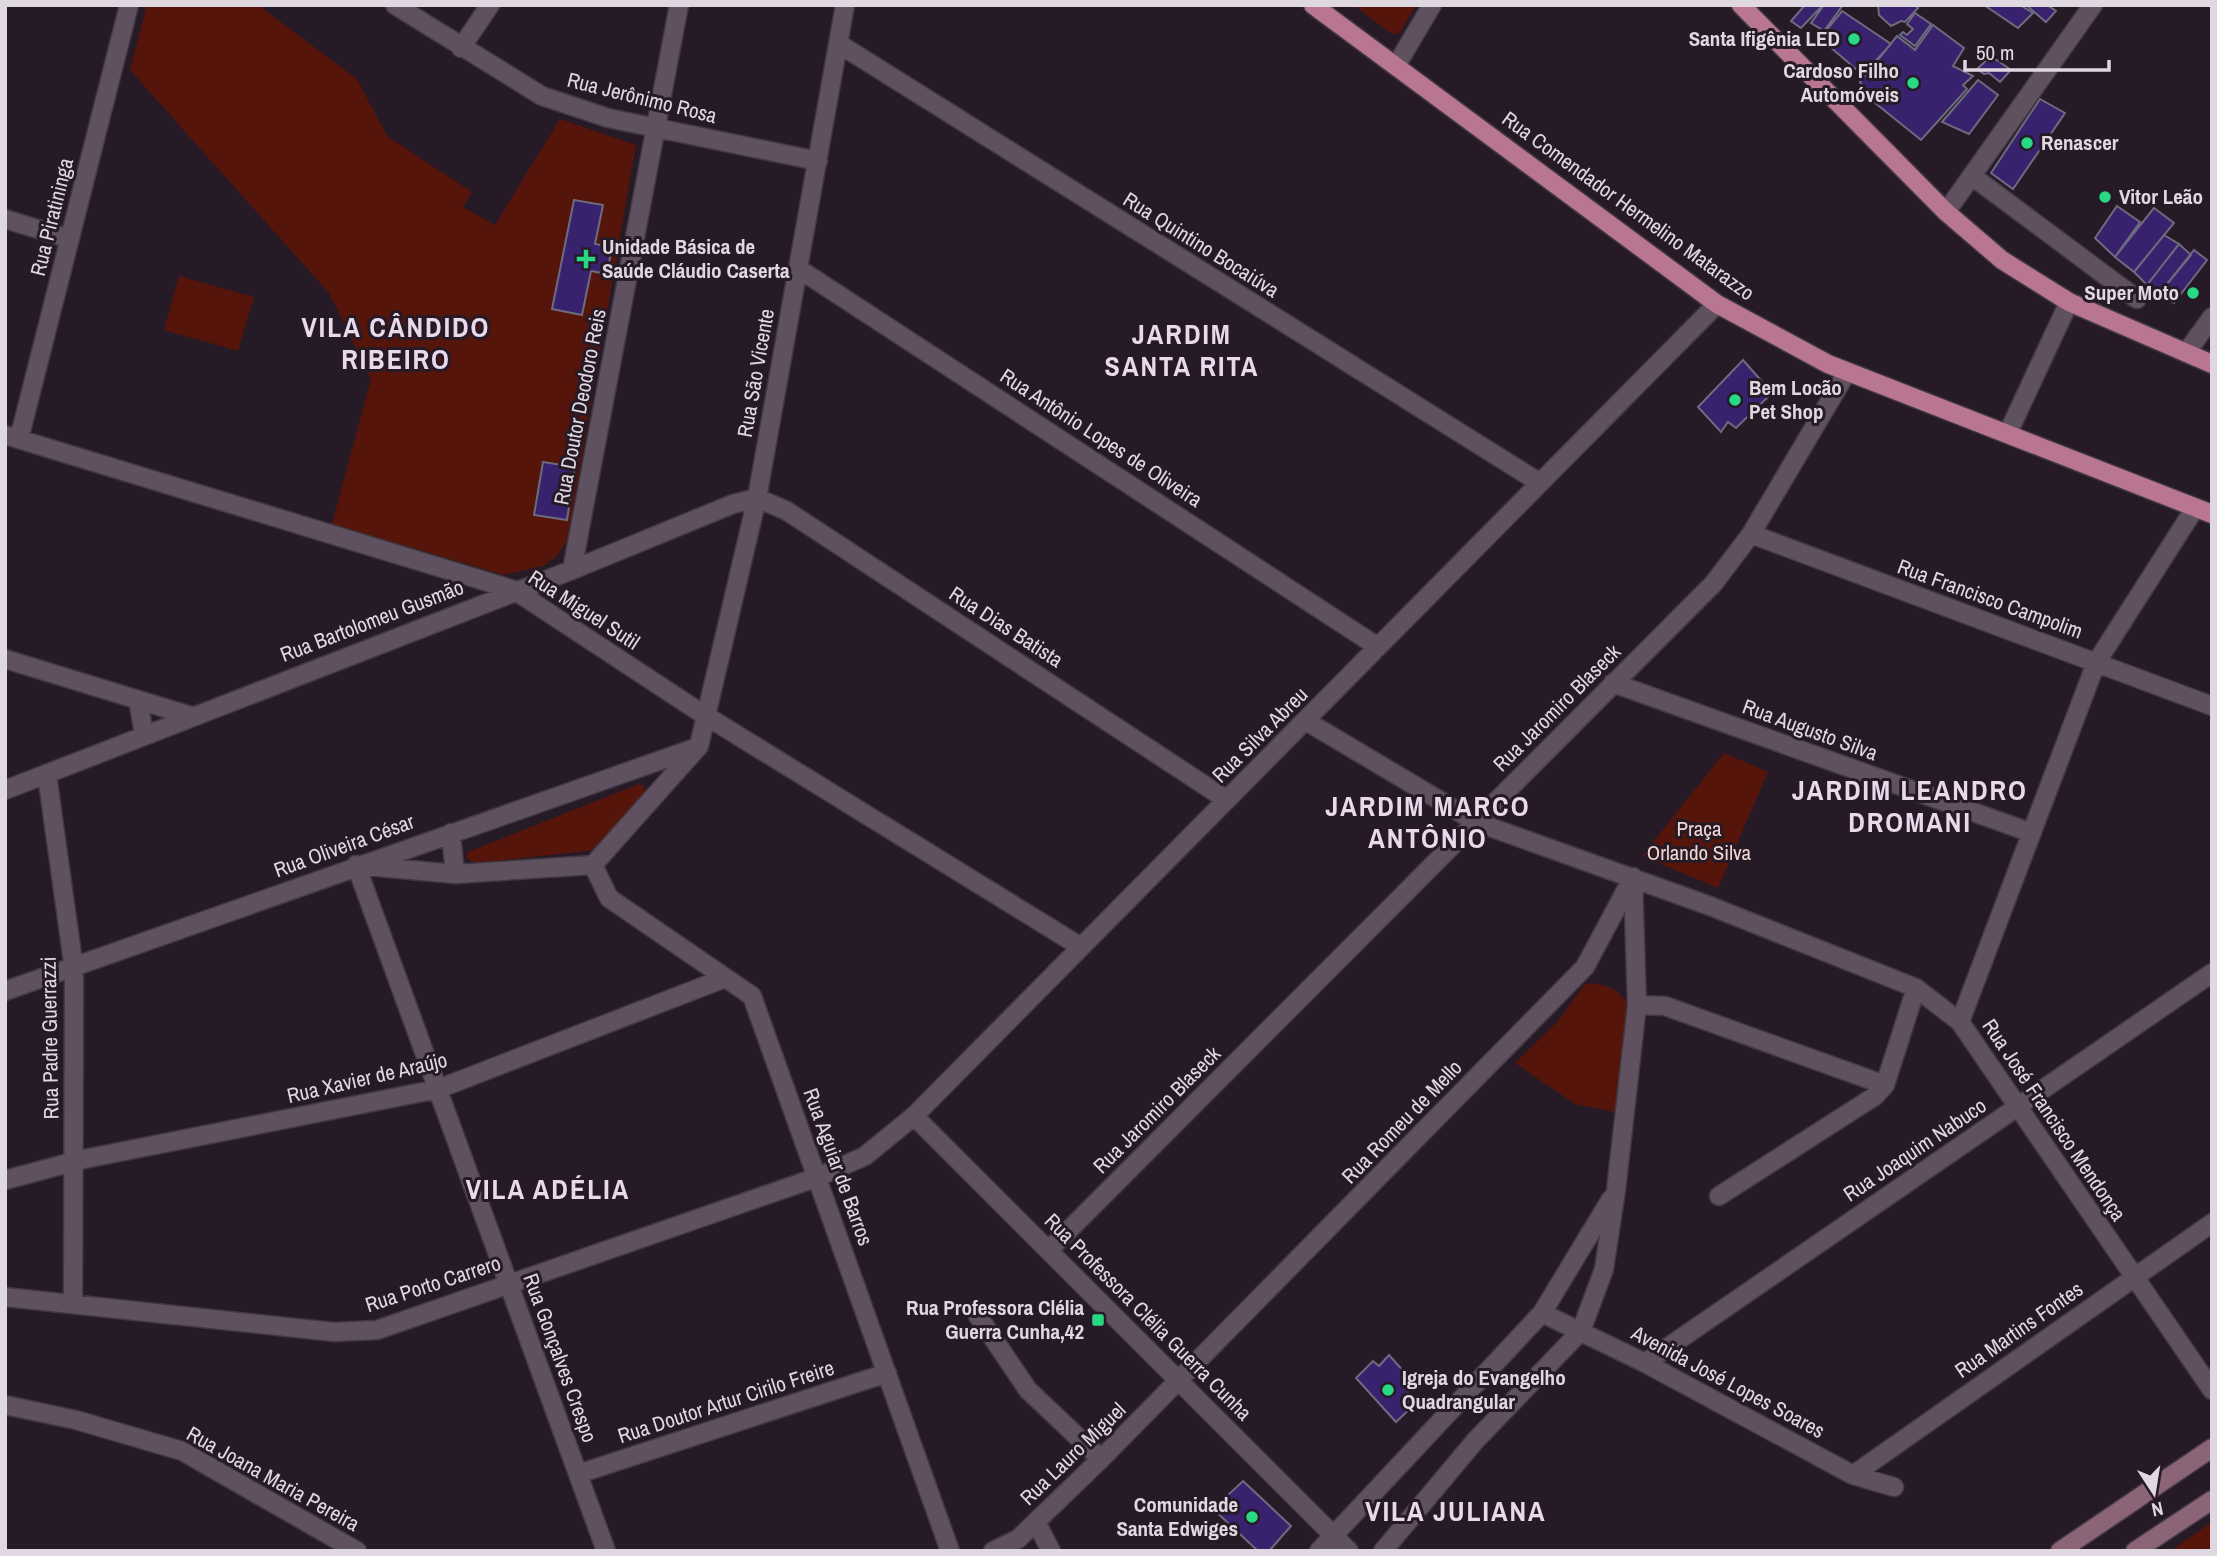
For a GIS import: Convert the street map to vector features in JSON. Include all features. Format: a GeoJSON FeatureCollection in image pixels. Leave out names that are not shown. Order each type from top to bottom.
{"type":"FeatureCollection","features":[{"type":"Feature","properties":{"kind":"main road","name":"Rua Comendador Hermelino Matarazzo"},"geometry":{"type":"LineString","coordinates":[[1313,5],[1717,304],[1847,372],[2204,511]]}},
{"type":"Feature","properties":{"kind":"main road"},"geometry":{"type":"LineString","coordinates":[[1742,5],[1946,212],[2002,260],[2070,302],[2212,363]]}},
{"type":"Feature","properties":{"kind":"main road"},"geometry":{"type":"LineString","coordinates":[[2060,1551],[2212,1448]]}},
{"type":"Feature","properties":{"kind":"main road"},"geometry":{"type":"LineString","coordinates":[[2135,1551],[2212,1500]]}},
{"type":"Feature","properties":{"kind":"street","name":"Rua Piratininga"},"geometry":{"type":"LineString","coordinates":[[12,437],[70,239],[129,5]]}},
{"type":"Feature","properties":{"kind":"street","name":"Rua Jerônimo Rosa"},"geometry":{"type":"LineString","coordinates":[[396,5],[461,48],[542,96],[608,118],[818,161]]}},
{"type":"Feature","properties":{"kind":"street"},"geometry":{"type":"LineString","coordinates":[[461,48],[489,5]]}},
{"type":"Feature","properties":{"kind":"street","name":"Rua Doutor Deodoro Reis"},"geometry":{"type":"LineString","coordinates":[[572,570],[679,5]]}},
{"type":"Feature","properties":{"kind":"street","name":"Rua São Vicente"},"geometry":{"type":"LineString","coordinates":[[699,746],[757,498],[845,5]]}},
{"type":"Feature","properties":{"kind":"street"},"geometry":{"type":"LineString","coordinates":[[1396,66],[1432,5]]}},
{"type":"Feature","properties":{"kind":"street"},"geometry":{"type":"LineString","coordinates":[[1946,212],[2093,5]]}},
{"type":"Feature","properties":{"kind":"street","name":"Rua Quintino Bocaiúva"},"geometry":{"type":"LineString","coordinates":[[839,44],[1540,483]]}},
{"type":"Feature","properties":{"kind":"street"},"geometry":{"type":"LineString","coordinates":[[1972,176],[2137,299]]}},
{"type":"Feature","properties":{"kind":"street"},"geometry":{"type":"LineString","coordinates":[[5,219],[70,239]]}},
{"type":"Feature","properties":{"kind":"street","name":"Rua Antônio Lopes de Oliveira"},"geometry":{"type":"LineString","coordinates":[[799,269],[1378,647]]}},
{"type":"Feature","properties":{"kind":"street"},"geometry":{"type":"LineString","coordinates":[[2008,433],[2070,302]]}},
{"type":"Feature","properties":{"kind":"street","name":"Rua Silva Abreu"},"geometry":{"type":"LineString","coordinates":[[818,1177],[865,1156],[914,1116],[1717,304]]}},
{"type":"Feature","properties":{"kind":"street"},"geometry":{"type":"LineString","coordinates":[[2186,353],[2212,317]]}},
{"type":"Feature","properties":{"kind":"street","name":"Rua Jaromiro Blaseck"},"geometry":{"type":"LineString","coordinates":[[1049,1250],[1714,583],[1751,534],[1847,372]]}},
{"type":"Feature","properties":{"kind":"street","name":"Rua Miguel Sutil"},"geometry":{"type":"LineString","coordinates":[[12,437],[514,590],[707,717],[1081,947]]}},
{"type":"Feature","properties":{"kind":"street","name":"Rua Bartolomeu Gusmão"},"geometry":{"type":"LineString","coordinates":[[5,790],[514,590],[572,570],[733,504],[757,498]]}},
{"type":"Feature","properties":{"kind":"street","name":"Rua Dias Batista"},"geometry":{"type":"LineString","coordinates":[[757,498],[787,511],[1227,800]]}},
{"type":"Feature","properties":{"kind":"street"},"geometry":{"type":"LineString","coordinates":[[1960,1022],[2096,663],[2204,511]]}},
{"type":"Feature","properties":{"kind":"street","name":"Rua Francisco Campolim"},"geometry":{"type":"LineString","coordinates":[[1751,534],[2212,706]]}},
{"type":"Feature","properties":{"kind":"street"},"geometry":{"type":"LineString","coordinates":[[5,659],[191,716]]}},
{"type":"Feature","properties":{"kind":"street","name":"Rua Augusto Silva"},"geometry":{"type":"LineString","coordinates":[[1613,683],[2032,833]]}},
{"type":"Feature","properties":{"kind":"street"},"geometry":{"type":"LineString","coordinates":[[138,700],[144,734]]}},
{"type":"Feature","properties":{"kind":"street","name":"Rua José Francisco Mendonça"},"geometry":{"type":"LineString","coordinates":[[1306,721],[1476,822],[1633,877],[1916,988],[1960,1022],[2212,1390]]}},
{"type":"Feature","properties":{"kind":"street"},"geometry":{"type":"LineString","coordinates":[[356,866],[456,874],[593,865],[699,746]]}},
{"type":"Feature","properties":{"kind":"street","name":"Rua Oliveira César"},"geometry":{"type":"LineString","coordinates":[[5,992],[699,746]]}},
{"type":"Feature","properties":{"kind":"street"},"geometry":{"type":"LineString","coordinates":[[644,765],[661,769],[665,774],[661,790]]}},
{"type":"Feature","properties":{"kind":"street","name":"Rua Padre Guerrazzi"},"geometry":{"type":"LineString","coordinates":[[47,775],[74,969],[73,1302]]}},
{"type":"Feature","properties":{"kind":"street"},"geometry":{"type":"LineString","coordinates":[[451,833],[456,874]]}},
{"type":"Feature","properties":{"kind":"street","name":"Rua Aguiar de Barros"},"geometry":{"type":"LineString","coordinates":[[593,865],[609,898],[752,996],[950,1551]]}},
{"type":"Feature","properties":{"kind":"street","name":"Rua Gonçalves Crespo"},"geometry":{"type":"LineString","coordinates":[[356,866],[606,1551]]}},
{"type":"Feature","properties":{"kind":"street"},"geometry":{"type":"LineString","coordinates":[[1383,1551],[1475,1441],[1581,1331],[1604,1269],[1616,1190],[1637,1005],[1633,877]]}},
{"type":"Feature","properties":{"kind":"street","name":"Rua Romeu de Mello"},"geometry":{"type":"LineString","coordinates":[[1179,1381],[1585,967],[1633,877]]}},
{"type":"Feature","properties":{"kind":"street","name":"Rua Joaquim Nabuco"},"geometry":{"type":"LineString","coordinates":[[1645,1363],[2212,973]]}},
{"type":"Feature","properties":{"kind":"street","name":"Rua Xavier de Araújo"},"geometry":{"type":"LineString","coordinates":[[5,1180],[75,1161],[438,1089],[725,978]]}},
{"type":"Feature","properties":{"kind":"street"},"geometry":{"type":"LineString","coordinates":[[1719,1196],[1875,1096],[1885,1085],[1916,988]]}},
{"type":"Feature","properties":{"kind":"street"},"geometry":{"type":"LineString","coordinates":[[1637,1005],[1665,1006],[1885,1085]]}},
{"type":"Feature","properties":{"kind":"street","name":"Rua Professora Clélia Guerra Cunha"},"geometry":{"type":"LineString","coordinates":[[914,1116],[1349,1551]]}},
{"type":"Feature","properties":{"kind":"street","name":"Rua Porto Carrero"},"geometry":{"type":"LineString","coordinates":[[5,1297],[73,1302],[334,1332],[377,1330],[818,1177]]}},
{"type":"Feature","properties":{"kind":"street"},"geometry":{"type":"LineString","coordinates":[[1320,1551],[1542,1313],[1616,1190]]}},
{"type":"Feature","properties":{"kind":"street","name":"Rua Martins Fontes"},"geometry":{"type":"LineString","coordinates":[[1853,1475],[2212,1223]]}},
{"type":"Feature","properties":{"kind":"street","name":"Avenida José Lopes Soares"},"geometry":{"type":"LineString","coordinates":[[1542,1313],[1645,1363],[1853,1475],[1894,1487]]}},
{"type":"Feature","properties":{"kind":"street"},"geometry":{"type":"LineString","coordinates":[[978,1315],[1028,1390],[1101,1459]]}},
{"type":"Feature","properties":{"kind":"street","name":"Rua Doutor Artur Cirilo Freire"},"geometry":{"type":"LineString","coordinates":[[578,1474],[887,1373]]}},
{"type":"Feature","properties":{"kind":"street","name":"Rua Lauro Miguel"},"geometry":{"type":"LineString","coordinates":[[993,1551],[1018,1539],[1179,1381]]}},
{"type":"Feature","properties":{"kind":"street","name":"Rua Joana Maria Pereira"},"geometry":{"type":"LineString","coordinates":[[5,1405],[76,1419],[182,1451],[357,1551]]}},
{"type":"Feature","properties":{"kind":"street"},"geometry":{"type":"LineString","coordinates":[[1036,1522],[1051,1551]]}},
{"type":"Feature","properties":{"kind":"green space"},"geometry":{"type":"Polygon","coordinates":[[[147,5],[258,5],[357,79],[387,136],[472,192],[463,207],[495,225],[560,119],[636,145],[567,541],[556,557],[543,566],[504,575],[332,524],[371,379],[329,293],[130,70],[147,5]]]}},
{"type":"Feature","properties":{"kind":"green space"},"geometry":{"type":"Polygon","coordinates":[[[1353,5],[1416,5],[1400,33],[1392,34],[1353,5]]]}},
{"type":"Feature","properties":{"kind":"green space"},"geometry":{"type":"Polygon","coordinates":[[[179,276],[254,297],[238,351],[164,330],[179,276]]]}},
{"type":"Feature","properties":{"kind":"green space","name":"Praça Orlando Silva"},"geometry":{"type":"Polygon","coordinates":[[[1724,753],[1768,772],[1718,888],[1642,856],[1724,753]]]}},
{"type":"Feature","properties":{"kind":"green space"},"geometry":{"type":"Polygon","coordinates":[[[639,784],[644,786],[646,796],[597,850],[474,863],[466,857],[468,852],[639,784]]]}},
{"type":"Feature","properties":{"kind":"green space"},"geometry":{"type":"Polygon","coordinates":[[[1586,983],[1612,989],[1622,996],[1630,1008],[1615,1112],[1575,1104],[1515,1063],[1557,1022],[1586,983]]]}},
{"type":"Feature","properties":{"kind":"green space"},"geometry":{"type":"Polygon","coordinates":[[[2212,1522],[2212,1551],[2170,1551],[2212,1522]]]}},
{"type":"Feature","properties":{"kind":"building"},"geometry":{"type":"Polygon","coordinates":[[[1805,5],[1823,5],[1801,28],[1791,21],[1805,5]]]}},
{"type":"Feature","properties":{"kind":"building"},"geometry":{"type":"Polygon","coordinates":[[[1824,5],[1843,5],[1824,31],[1811,23],[1824,5]]]}},
{"type":"Feature","properties":{"kind":"building"},"geometry":{"type":"Polygon","coordinates":[[[1878,5],[1915,5],[1918,8],[1905,22],[1891,26],[1879,15],[1878,5]]]}},
{"type":"Feature","properties":{"kind":"building"},"geometry":{"type":"Polygon","coordinates":[[[1984,5],[2020,5],[2033,13],[2018,28],[1984,5]]]}},
{"type":"Feature","properties":{"kind":"building"},"geometry":{"type":"Polygon","coordinates":[[[2026,5],[2047,5],[2056,11],[2046,22],[2026,5]]]}},
{"type":"Feature","properties":{"kind":"building","name":"Santa Ifigênia LED"},"geometry":{"type":"Polygon","coordinates":[[[1842,11],[1891,44],[1863,75],[1830,47],[1824,33],[1842,11]]]}},
{"type":"Feature","properties":{"kind":"building"},"geometry":{"type":"Polygon","coordinates":[[[1915,13],[1931,24],[1915,46],[1900,35],[1903,32],[1907,35],[1913,29],[1907,24],[1915,13]]]}},
{"type":"Feature","properties":{"kind":"building","name":"Cardoso Filho Automóveis"},"geometry":{"type":"Polygon","coordinates":[[[1933,25],[1964,48],[1953,66],[1973,76],[1963,85],[1967,89],[1921,140],[1869,98],[1860,82],[1897,36],[1915,50],[1933,25]]]}},
{"type":"Feature","properties":{"kind":"building"},"geometry":{"type":"Polygon","coordinates":[[[1989,58],[2011,70],[2000,82],[1989,73],[1984,74],[1977,69],[1989,58]]]}},
{"type":"Feature","properties":{"kind":"building"},"geometry":{"type":"Polygon","coordinates":[[[1978,80],[1998,95],[1969,134],[1942,122],[1978,80]]]}},
{"type":"Feature","properties":{"kind":"building","name":"Renascer"},"geometry":{"type":"Polygon","coordinates":[[[2040,99],[2065,113],[2013,189],[1991,173],[2040,99]]]}},
{"type":"Feature","properties":{"kind":"building","name":"Unidade Básica de Saúde Cláudio Caserta"},"geometry":{"type":"Polygon","coordinates":[[[574,200],[603,205],[595,244],[612,247],[607,274],[591,271],[582,315],[552,309],[574,200]]]}},
{"type":"Feature","properties":{"kind":"building"},"geometry":{"type":"Polygon","coordinates":[[[2117,206],[2140,222],[2115,257],[2095,238],[2117,206]]]}},
{"type":"Feature","properties":{"kind":"building"},"geometry":{"type":"Polygon","coordinates":[[[2154,208],[2174,223],[2134,272],[2115,257],[2154,208]]]}},
{"type":"Feature","properties":{"kind":"building"},"geometry":{"type":"Polygon","coordinates":[[[2164,235],[2179,244],[2147,285],[2134,272],[2164,235]]]}},
{"type":"Feature","properties":{"kind":"building"},"geometry":{"type":"Polygon","coordinates":[[[2179,244],[2191,255],[2159,294],[2147,285],[2179,244]]]}},
{"type":"Feature","properties":{"kind":"building"},"geometry":{"type":"Polygon","coordinates":[[[2194,250],[2207,260],[2174,303],[2159,294],[2194,250]]]}},
{"type":"Feature","properties":{"kind":"building","name":"Bem Locão Pet Shop"},"geometry":{"type":"Polygon","coordinates":[[[1743,360],[1772,393],[1736,428],[1728,422],[1721,432],[1698,407],[1743,360]]]}},
{"type":"Feature","properties":{"kind":"building"},"geometry":{"type":"Polygon","coordinates":[[[543,462],[575,467],[567,520],[534,515],[543,462]]]}},
{"type":"Feature","properties":{"kind":"building","name":"Igreja do Evangelho Quadrangular"},"geometry":{"type":"Polygon","coordinates":[[[1389,1355],[1415,1384],[1404,1397],[1413,1406],[1396,1422],[1356,1378],[1373,1361],[1379,1366],[1389,1355]]]}},
{"type":"Feature","properties":{"kind":"building","name":"Comunidade Santa Edwiges"},"geometry":{"type":"Polygon","coordinates":[[[1243,1481],[1291,1526],[1269,1551],[1258,1551],[1213,1509],[1243,1481]]]}},
{"type":"Feature","properties":{"kind":"place","name":"Santa Ifigênia LED"},"geometry":{"type":"Point","coordinates":[1854,39]}},
{"type":"Feature","properties":{"kind":"place","name":"Cardoso Filho Automóveis"},"geometry":{"type":"Point","coordinates":[1913,83]}},
{"type":"Feature","properties":{"kind":"place","name":"Renascer"},"geometry":{"type":"Point","coordinates":[2027,143]}},
{"type":"Feature","properties":{"kind":"place","name":"Vitor Leão"},"geometry":{"type":"Point","coordinates":[2105,197]}},
{"type":"Feature","properties":{"kind":"place","name":"Unidade Básica de Saúde Cláudio Caserta"},"geometry":{"type":"Point","coordinates":[586,259]}},
{"type":"Feature","properties":{"kind":"place","name":"Super Moto"},"geometry":{"type":"Point","coordinates":[2193,293]}},
{"type":"Feature","properties":{"kind":"place","name":"Bem Locão Pet Shop"},"geometry":{"type":"Point","coordinates":[1735,400]}},
{"type":"Feature","properties":{"kind":"place","name":"Rua Professora Clélia Guerra Cunha,42"},"geometry":{"type":"Point","coordinates":[1098,1320]}},
{"type":"Feature","properties":{"kind":"place","name":"Igreja do Evangelho Quadrangular"},"geometry":{"type":"Point","coordinates":[1388,1390]}},
{"type":"Feature","properties":{"kind":"place","name":"Comunidade Santa Edwiges"},"geometry":{"type":"Point","coordinates":[1252,1517]}},
{"type":"Feature","properties":{"kind":"district","name":"VILA CÂNDIDO RIBEIRO"},"geometry":{"type":"Point","coordinates":[396,343]}},
{"type":"Feature","properties":{"kind":"district","name":"JARDIM SANTA RITA"},"geometry":{"type":"Point","coordinates":[1182,350]}},
{"type":"Feature","properties":{"kind":"district","name":"JARDIM LEANDRO DROMANI"},"geometry":{"type":"Point","coordinates":[1910,806]}},
{"type":"Feature","properties":{"kind":"district","name":"JARDIM MARCO ANTÔNIO"},"geometry":{"type":"Point","coordinates":[1428,822]}},
{"type":"Feature","properties":{"kind":"district","name":"VILA ADÉLIA"},"geometry":{"type":"Point","coordinates":[548,1189]}},
{"type":"Feature","properties":{"kind":"district","name":"VILA JULIANA"},"geometry":{"type":"Point","coordinates":[1456,1511]}}]}
